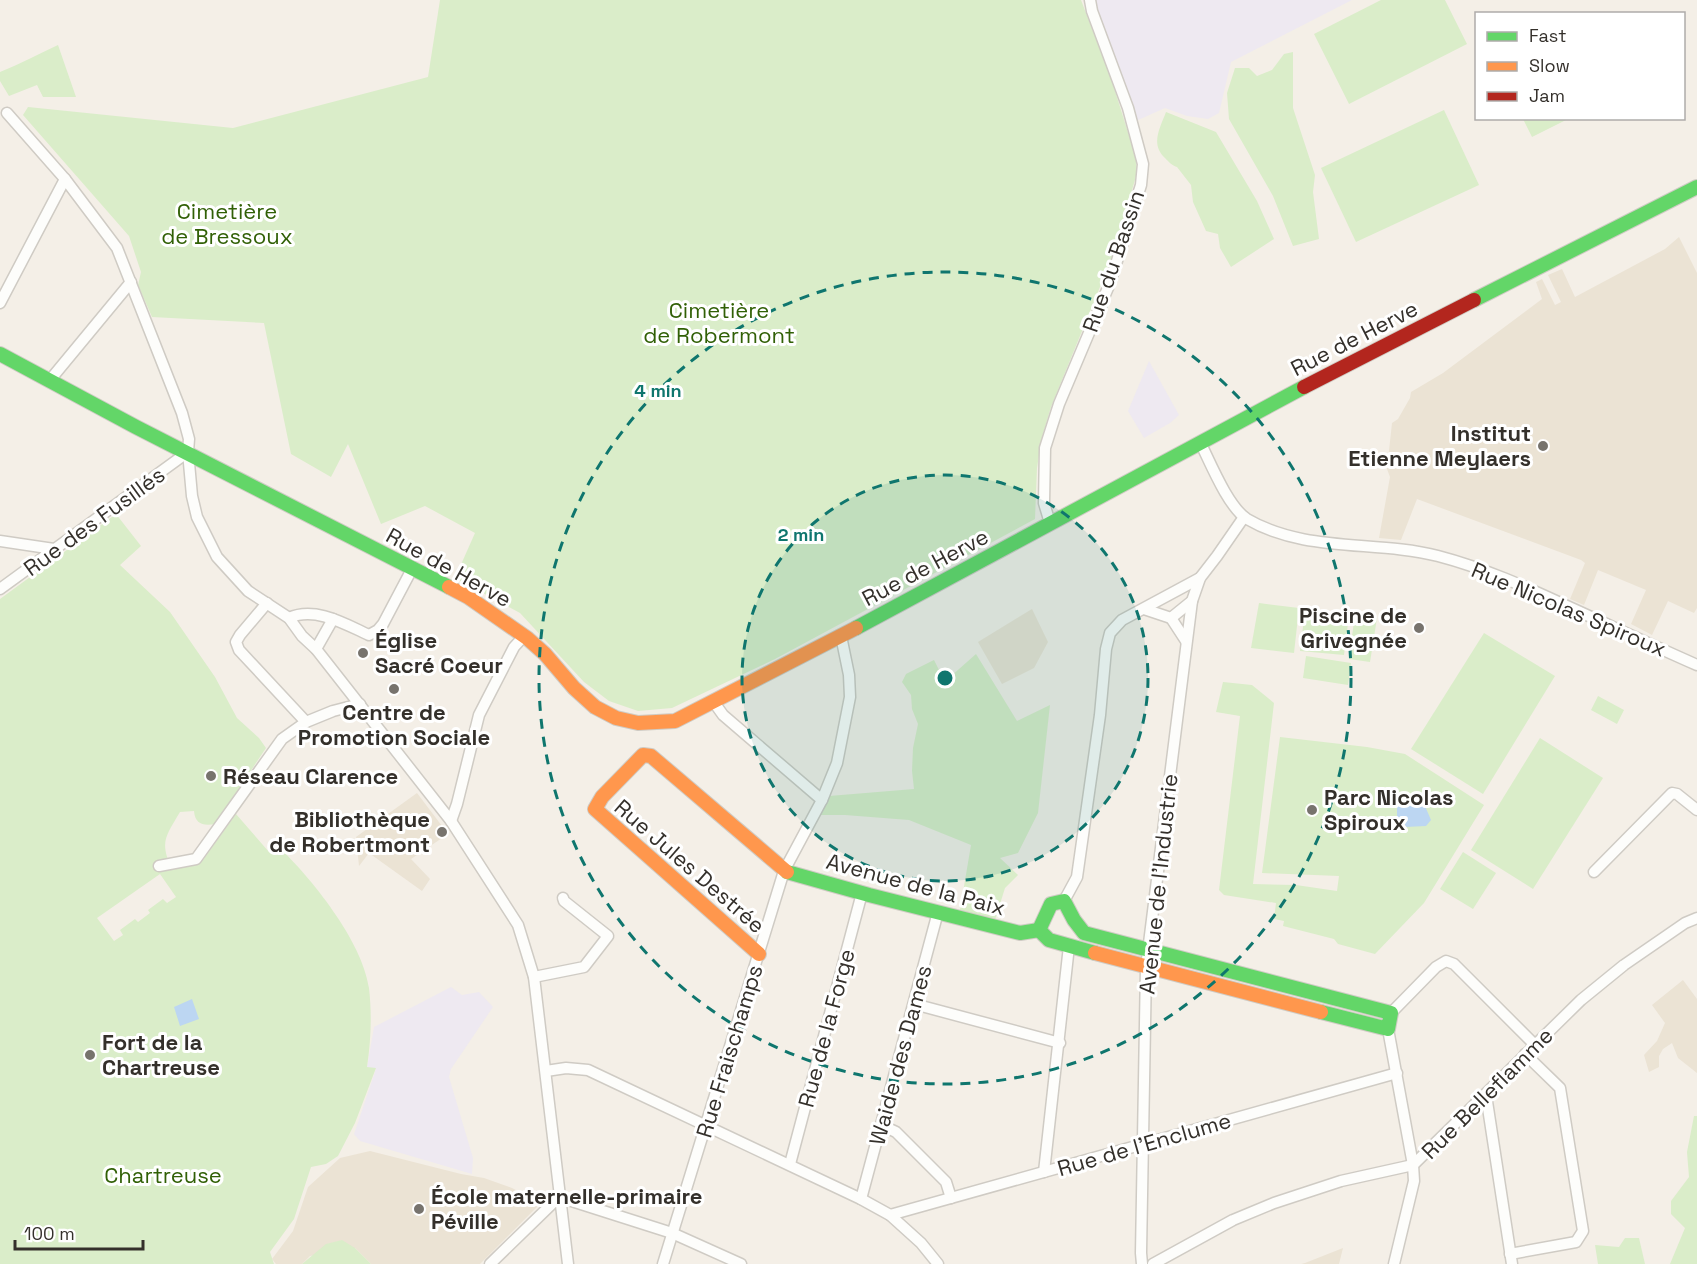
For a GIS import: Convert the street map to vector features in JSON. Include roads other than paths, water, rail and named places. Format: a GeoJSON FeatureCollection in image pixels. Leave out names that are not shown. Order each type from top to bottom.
{"type":"FeatureCollection","features":[{"type":"Feature","properties":{"kind":"main road","name":"Rue de Herve"},"geometry":{"type":"LineString","coordinates":[[2,359],[50,380],[136,427],[468,597],[524,636],[545,655],[584,699],[597,708],[621,720],[641,724],[675,721],[841,636],[1200,442],[1490,291],[1697,187]]}},
{"type":"Feature","properties":{"kind":"main road","name":"Rue Jules Destrée"},"geometry":{"type":"LineString","coordinates":[[759,954],[595,809],[602,797],[643,755],[651,756],[784,871]]}},
{"type":"Feature","properties":{"kind":"main road","name":"Avenue de la Paix"},"geometry":{"type":"LineString","coordinates":[[784,871],[1020,933],[1039,930]]}},
{"type":"Feature","properties":{"kind":"main road"},"geometry":{"type":"LineString","coordinates":[[1064,901],[1084,933],[1391,1013],[1388,1029],[1049,940],[1039,930],[1051,904],[1064,901]]}},
{"type":"Feature","properties":{"kind":"street","name":"Rue du Bassin"},"geometry":{"type":"LineString","coordinates":[[1050,523],[1044,503],[1045,448],[1059,404],[1110,283],[1141,185],[1143,164],[1128,108],[1090,0]]}},
{"type":"Feature","properties":{"kind":"street"},"geometry":{"type":"LineString","coordinates":[[7,113],[65,179],[117,248],[182,413],[189,439],[192,496],[197,517],[216,557],[248,591],[289,618],[302,636],[316,649],[451,821],[518,925],[534,977],[568,1264]]}},
{"type":"Feature","properties":{"kind":"street"},"geometry":{"type":"LineString","coordinates":[[0,303],[65,179]]}},
{"type":"Feature","properties":{"kind":"street"},"geometry":{"type":"LineString","coordinates":[[50,380],[131,282]]}},
{"type":"Feature","properties":{"kind":"street","name":"Rue Nicolas Spiroux"},"geometry":{"type":"LineString","coordinates":[[1200,442],[1227,494],[1244,517],[1265,528],[1296,538],[1354,547],[1383,548],[1436,555],[1493,572],[1697,665]]}},
{"type":"Feature","properties":{"kind":"street","name":"Rue des Fusillés"},"geometry":{"type":"LineString","coordinates":[[0,590],[188,453]]}},
{"type":"Feature","properties":{"kind":"street"},"geometry":{"type":"LineString","coordinates":[[1064,901],[1077,877],[1110,633],[1122,620],[1200,578],[1244,517]]}},
{"type":"Feature","properties":{"kind":"street"},"geometry":{"type":"LineString","coordinates":[[0,541],[54,549]]}},
{"type":"Feature","properties":{"kind":"street"},"geometry":{"type":"LineString","coordinates":[[289,618],[298,613],[333,619],[369,635],[383,624],[411,569]]}},
{"type":"Feature","properties":{"kind":"street","name":"Avenue de l'Industrie"},"geometry":{"type":"LineString","coordinates":[[1142,1264],[1146,967],[1186,641],[1192,601],[1200,578]]}},
{"type":"Feature","properties":{"kind":"street"},"geometry":{"type":"LineString","coordinates":[[1171,618],[1192,601]]}},
{"type":"Feature","properties":{"kind":"street"},"geometry":{"type":"LineString","coordinates":[[267,603],[236,642],[239,650],[306,722]]}},
{"type":"Feature","properties":{"kind":"street"},"geometry":{"type":"LineString","coordinates":[[1144,609],[1171,618],[1186,641]]}},
{"type":"Feature","properties":{"kind":"street"},"geometry":{"type":"LineString","coordinates":[[316,649],[333,619]]}},
{"type":"Feature","properties":{"kind":"street"},"geometry":{"type":"LineString","coordinates":[[451,821],[479,715],[514,646],[524,636]]}},
{"type":"Feature","properties":{"kind":"street","name":"Rue Fraischamps"},"geometry":{"type":"LineString","coordinates":[[663,1264],[784,871],[822,800],[837,763],[850,697],[849,675],[841,636]]}},
{"type":"Feature","properties":{"kind":"street"},"geometry":{"type":"LineString","coordinates":[[714,701],[723,715],[822,800]]}},
{"type":"Feature","properties":{"kind":"street"},"geometry":{"type":"LineString","coordinates":[[159,866],[196,859],[282,739],[306,722],[333,711],[360,704]]}},
{"type":"Feature","properties":{"kind":"street"},"geometry":{"type":"LineString","coordinates":[[1594,872],[1672,793],[1677,794],[1697,810]]}},
{"type":"Feature","properties":{"kind":"street","name":"Rue de la Forge"},"geometry":{"type":"LineString","coordinates":[[790,1164],[862,893]]}},
{"type":"Feature","properties":{"kind":"street"},"geometry":{"type":"LineString","coordinates":[[534,977],[584,967],[608,936],[564,901],[563,897]]}},
{"type":"Feature","properties":{"kind":"street","name":"Waide des Dames"},"geometry":{"type":"LineString","coordinates":[[861,1199],[938,912]]}},
{"type":"Feature","properties":{"kind":"street","name":"Rue Belleflamme"},"geometry":{"type":"LineString","coordinates":[[1153,1264],[1233,1220],[1287,1198],[1341,1181],[1413,1165],[1581,1000],[1624,965],[1685,923],[1697,918]]}},
{"type":"Feature","properties":{"kind":"street"},"geometry":{"type":"LineString","coordinates":[[1044,1172],[1069,946]]}},
{"type":"Feature","properties":{"kind":"street"},"geometry":{"type":"LineString","coordinates":[[1391,1013],[1436,967],[1446,961],[1454,964],[1535,1045]]}},
{"type":"Feature","properties":{"kind":"street"},"geometry":{"type":"LineString","coordinates":[[1263,996],[1267,981]]}},
{"type":"Feature","properties":{"kind":"street"},"geometry":{"type":"LineString","coordinates":[[1279,1001],[1282,984]]}},
{"type":"Feature","properties":{"kind":"street"},"geometry":{"type":"LineString","coordinates":[[914,1004],[1059,1043]]}},
{"type":"Feature","properties":{"kind":"street"},"geometry":{"type":"LineString","coordinates":[[1368,1024],[1373,1008]]}},
{"type":"Feature","properties":{"kind":"street"},"geometry":{"type":"LineString","coordinates":[[1388,1029],[1414,1181],[1395,1264]]}},
{"type":"Feature","properties":{"kind":"street"},"geometry":{"type":"LineString","coordinates":[[1486,1095],[1511,1259],[1576,1242],[1583,1231],[1560,1088],[1525,1054]]}},
{"type":"Feature","properties":{"kind":"street"},"geometry":{"type":"LineString","coordinates":[[546,1071],[566,1068],[588,1070],[790,1164],[890,1215],[921,1243],[938,1264]]}},
{"type":"Feature","properties":{"kind":"street","name":"Rue de l'Enclume"},"geometry":{"type":"LineString","coordinates":[[890,1215],[1397,1073]]}},
{"type":"Feature","properties":{"kind":"street"},"geometry":{"type":"LineString","coordinates":[[881,1125],[896,1132],[946,1182],[951,1198]]}},
{"type":"Feature","properties":{"kind":"street"},"geometry":{"type":"LineString","coordinates":[[559,1197],[672,1233],[741,1264]]}},
{"type":"Feature","properties":{"kind":"street"},"geometry":{"type":"LineString","coordinates":[[490,1264],[559,1197]]}},
{"type":"Feature","properties":{"kind":"water"},"geometry":{"type":"Polygon","coordinates":[[[1411,799],[1425,806],[1431,820],[1426,826],[1405,827],[1397,820],[1397,805],[1411,799]]]}},
{"type":"Feature","properties":{"kind":"water"},"geometry":{"type":"Polygon","coordinates":[[[192,999],[199,1019],[180,1026],[174,1007],[192,999]]]}},
{"type":"Feature","properties":{"kind":"place","name":"Institut Etienne Meylaers"},"geometry":{"type":"Point","coordinates":[1543,446]}},
{"type":"Feature","properties":{"kind":"place","name":"Piscine de Grivegnée"},"geometry":{"type":"Point","coordinates":[1419,628]}},
{"type":"Feature","properties":{"kind":"place","name":"Église Sacré Coeur"},"geometry":{"type":"Point","coordinates":[363,653]}},
{"type":"Feature","properties":{"kind":"place","name":"Centre de Promotion Sociale"},"geometry":{"type":"Point","coordinates":[394,689]}},
{"type":"Feature","properties":{"kind":"place","name":"Réseau Clarence"},"geometry":{"type":"Point","coordinates":[211,776]}},
{"type":"Feature","properties":{"kind":"place","name":"Parc Nicolas Spiroux"},"geometry":{"type":"Point","coordinates":[1312,810]}},
{"type":"Feature","properties":{"kind":"place","name":"Bibliothèque de Robertmont"},"geometry":{"type":"Point","coordinates":[442,832]}},
{"type":"Feature","properties":{"kind":"place","name":"Fort de la Chartreuse"},"geometry":{"type":"Point","coordinates":[90,1055]}},
{"type":"Feature","properties":{"kind":"place","name":"École maternelle-primaire Péville"},"geometry":{"type":"Point","coordinates":[419,1209]}},
{"type":"Feature","properties":{"kind":"park label","name":"Cimetière de Bressoux"},"geometry":{"type":"Point","coordinates":[227,224]}},
{"type":"Feature","properties":{"kind":"park label","name":"Cimetière de Robermont"},"geometry":{"type":"Point","coordinates":[719,322]}},
{"type":"Feature","properties":{"kind":"park label","name":"Chartreuse"},"geometry":{"type":"Point","coordinates":[163,1175]}}]}
